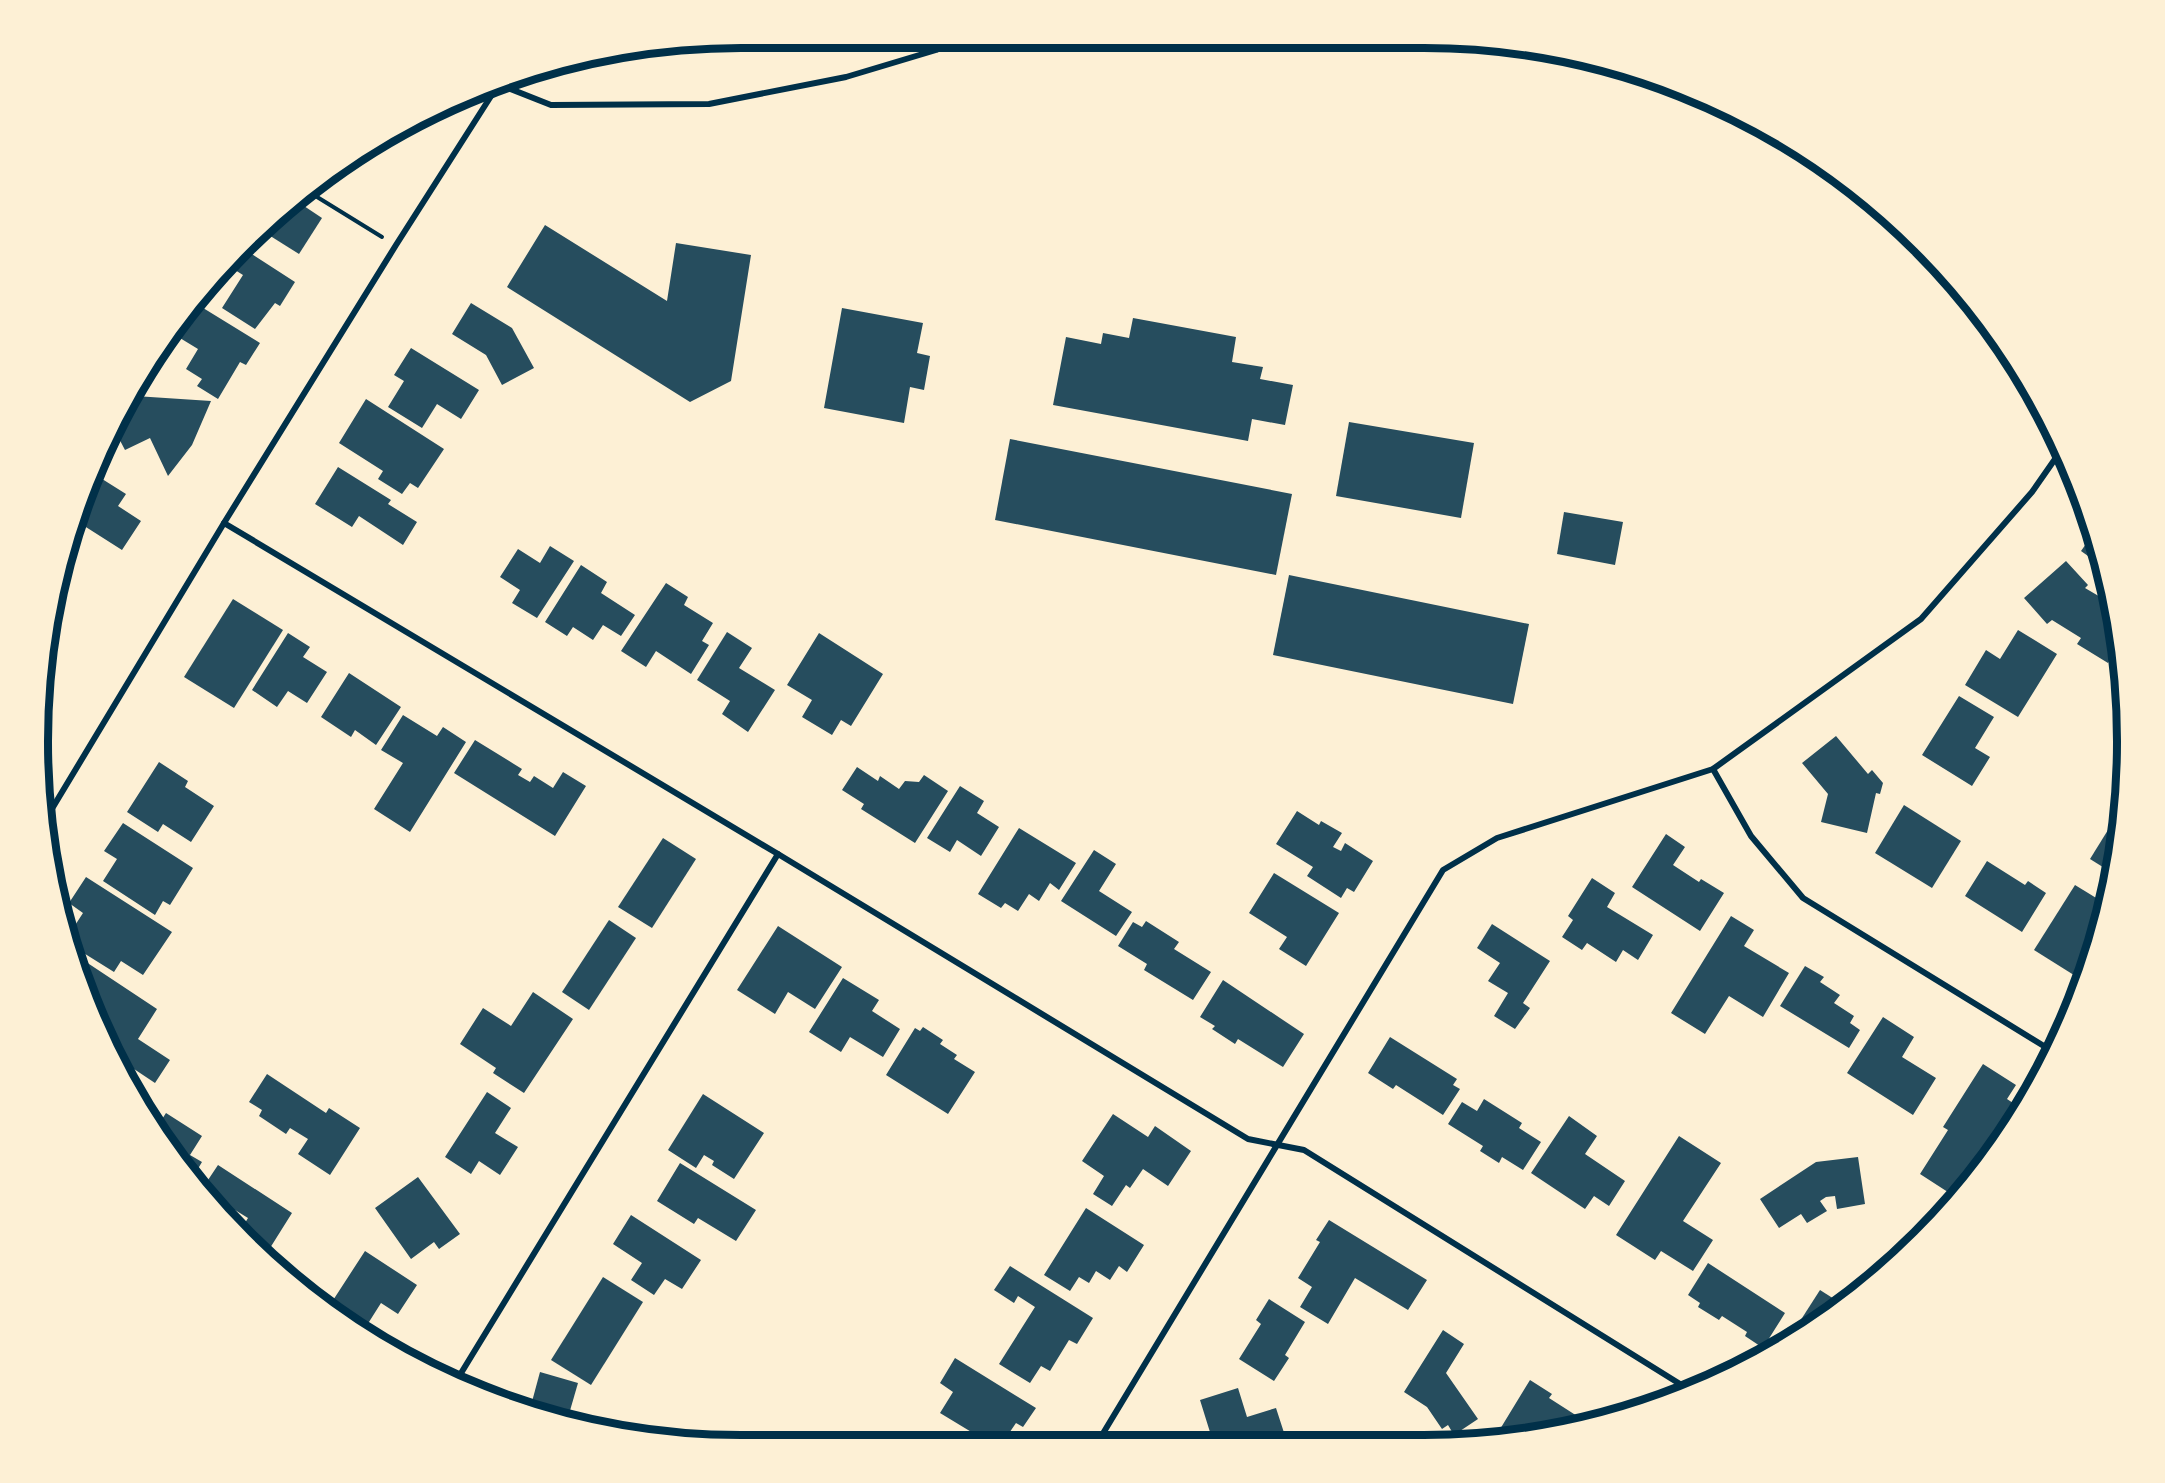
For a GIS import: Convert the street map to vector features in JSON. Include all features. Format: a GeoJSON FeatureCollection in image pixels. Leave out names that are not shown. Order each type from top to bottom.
{"type":"FeatureCollection","features":[{"type":"Feature","properties":{"kind":"street"},"geometry":{"type":"LineString","coordinates":[[511,88],[551,105],[710,104],[846,77],[940,48]]}},
{"type":"Feature","properties":{"kind":"street"},"geometry":{"type":"LineString","coordinates":[[52,810],[224,523],[491,95]]}},
{"type":"Feature","properties":{"kind":"street"},"geometry":{"type":"LineString","coordinates":[[1103,1435],[1443,870],[1497,838],[1713,769],[1921,619],[2032,492],[2056,458]]}},
{"type":"Feature","properties":{"kind":"street"},"geometry":{"type":"LineString","coordinates":[[224,523],[778,854],[1248,1139],[1304,1150],[1681,1385]]}},
{"type":"Feature","properties":{"kind":"street"},"geometry":{"type":"LineString","coordinates":[[1713,769],[1751,836],[1803,898],[2045,1047]]}},
{"type":"Feature","properties":{"kind":"street"},"geometry":{"type":"LineString","coordinates":[[460,1375],[778,854]]}},
{"type":"Feature","properties":{"kind":"path"},"geometry":{"type":"LineString","coordinates":[[314,195],[396,245]]}},
{"type":"Feature","properties":{"kind":"building"},"geometry":{"type":"Polygon","coordinates":[[[302,205],[322,218],[299,254],[268,235],[302,205]]]}},
{"type":"Feature","properties":{"kind":"building"},"geometry":{"type":"Polygon","coordinates":[[[545,225],[667,301],[676,243],[751,255],[731,381],[690,402],[507,287],[545,225]]]}},
{"type":"Feature","properties":{"kind":"building"},"geometry":{"type":"Polygon","coordinates":[[[250,253],[295,282],[280,306],[275,303],[255,329],[222,308],[243,275],[234,269],[250,253]]]}},
{"type":"Feature","properties":{"kind":"building"},"geometry":{"type":"Polygon","coordinates":[[[471,303],[512,328],[534,368],[502,385],[486,355],[452,334],[471,303]]]}},
{"type":"Feature","properties":{"kind":"building"},"geometry":{"type":"Polygon","coordinates":[[[201,307],[260,343],[246,365],[240,362],[218,399],[197,386],[202,379],[186,369],[198,349],[178,337],[201,307]]]}},
{"type":"Feature","properties":{"kind":"building"},"geometry":{"type":"Polygon","coordinates":[[[842,308],[923,323],[917,353],[930,356],[924,390],[910,387],[904,423],[824,408],[842,308]]]}},
{"type":"Feature","properties":{"kind":"building"},"geometry":{"type":"Polygon","coordinates":[[[1133,318],[1236,337],[1232,362],[1263,367],[1260,379],[1293,385],[1285,425],[1252,419],[1248,441],[1053,405],[1066,337],[1101,344],[1103,333],[1129,338],[1133,318]]]}},
{"type":"Feature","properties":{"kind":"building"},"geometry":{"type":"Polygon","coordinates":[[[411,348],[479,390],[461,419],[437,404],[422,428],[388,407],[404,381],[394,375],[411,348]]]}},
{"type":"Feature","properties":{"kind":"building"},"geometry":{"type":"Polygon","coordinates":[[[140,396],[211,401],[192,445],[168,476],[150,438],[125,450],[119,438],[140,396]]]}},
{"type":"Feature","properties":{"kind":"building"},"geometry":{"type":"Polygon","coordinates":[[[366,399],[444,449],[418,488],[410,483],[402,494],[378,479],[383,471],[339,443],[366,399]]]}},
{"type":"Feature","properties":{"kind":"building"},"geometry":{"type":"Polygon","coordinates":[[[1349,422],[1474,443],[1461,518],[1336,496],[1349,422]]]}},
{"type":"Feature","properties":{"kind":"building"},"geometry":{"type":"Polygon","coordinates":[[[1010,439],[1292,494],[1276,575],[995,520],[1010,439]]]}},
{"type":"Feature","properties":{"kind":"building"},"geometry":{"type":"Polygon","coordinates":[[[338,467],[391,500],[388,504],[417,522],[403,545],[359,516],[352,527],[315,504],[338,467]]]}},
{"type":"Feature","properties":{"kind":"building"},"geometry":{"type":"Polygon","coordinates":[[[100,478],[126,494],[118,506],[141,521],[122,550],[83,525],[100,478]]]}},
{"type":"Feature","properties":{"kind":"building"},"geometry":{"type":"Polygon","coordinates":[[[1564,512],[1623,522],[1615,565],[1557,554],[1564,512]]]}},
{"type":"Feature","properties":{"kind":"building"},"geometry":{"type":"Polygon","coordinates":[[[2087,542],[2092,559],[2081,551],[2087,542]]]}},
{"type":"Feature","properties":{"kind":"building"},"geometry":{"type":"Polygon","coordinates":[[[550,546],[574,561],[537,618],[512,603],[520,590],[500,577],[518,549],[540,563],[550,546]]]}},
{"type":"Feature","properties":{"kind":"building"},"geometry":{"type":"Polygon","coordinates":[[[2066,561],[2088,585],[2085,588],[2102,598],[2112,657],[2108,663],[2077,644],[2081,638],[2052,620],[2047,624],[2024,598],[2066,561]]]}},
{"type":"Feature","properties":{"kind":"building"},"geometry":{"type":"Polygon","coordinates":[[[581,565],[607,582],[601,593],[635,615],[621,636],[603,625],[593,640],[573,627],[567,636],[545,622],[581,565]]]}},
{"type":"Feature","properties":{"kind":"building"},"geometry":{"type":"Polygon","coordinates":[[[1289,575],[1529,624],[1513,704],[1273,655],[1289,575]]]}},
{"type":"Feature","properties":{"kind":"building"},"geometry":{"type":"Polygon","coordinates":[[[666,583],[688,597],[684,605],[713,623],[702,641],[709,645],[691,674],[656,651],[646,667],[621,651],[666,583]]]}},
{"type":"Feature","properties":{"kind":"building"},"geometry":{"type":"Polygon","coordinates":[[[233,599],[283,630],[234,708],[184,677],[233,599]]]}},
{"type":"Feature","properties":{"kind":"building"},"geometry":{"type":"Polygon","coordinates":[[[2018,630],[2057,654],[2018,717],[1965,685],[1986,650],[2000,659],[2018,630]]]}},
{"type":"Feature","properties":{"kind":"building"},"geometry":{"type":"Polygon","coordinates":[[[727,632],[752,648],[739,668],[775,690],[748,732],[722,714],[730,701],[697,680],[727,632]]]}},
{"type":"Feature","properties":{"kind":"building"},"geometry":{"type":"Polygon","coordinates":[[[288,633],[310,647],[303,657],[327,672],[307,703],[288,691],[277,707],[252,690],[288,633]]]}},
{"type":"Feature","properties":{"kind":"building"},"geometry":{"type":"Polygon","coordinates":[[[819,633],[883,674],[851,726],[841,720],[832,735],[802,717],[812,700],[787,685],[819,633]]]}},
{"type":"Feature","properties":{"kind":"building"},"geometry":{"type":"Polygon","coordinates":[[[349,673],[401,707],[376,745],[355,730],[351,737],[321,717],[349,673]]]}},
{"type":"Feature","properties":{"kind":"building"},"geometry":{"type":"Polygon","coordinates":[[[1959,696],[1994,717],[1975,748],[1990,757],[1972,786],[1922,755],[1959,696]]]}},
{"type":"Feature","properties":{"kind":"building"},"geometry":{"type":"Polygon","coordinates":[[[403,715],[437,736],[443,727],[466,742],[410,832],[374,809],[403,763],[381,750],[403,715]]]}},
{"type":"Feature","properties":{"kind":"building"},"geometry":{"type":"Polygon","coordinates":[[[1836,736],[1868,774],[1872,770],[1883,783],[1880,794],[1876,793],[1867,833],[1821,822],[1828,794],[1802,763],[1836,736]]]}},
{"type":"Feature","properties":{"kind":"building"},"geometry":{"type":"Polygon","coordinates":[[[475,740],[522,769],[518,775],[530,782],[534,776],[553,788],[563,772],[586,786],[555,836],[454,773],[475,740]]]}},
{"type":"Feature","properties":{"kind":"building"},"geometry":{"type":"Polygon","coordinates":[[[159,762],[188,781],[185,787],[214,806],[191,842],[163,824],[158,832],[127,812],[159,762]]]}},
{"type":"Feature","properties":{"kind":"building"},"geometry":{"type":"Polygon","coordinates":[[[857,767],[878,781],[880,776],[899,789],[905,781],[919,782],[924,775],[948,791],[915,843],[861,809],[864,804],[842,790],[857,767]]]}},
{"type":"Feature","properties":{"kind":"building"},"geometry":{"type":"Polygon","coordinates":[[[960,786],[984,801],[977,813],[999,827],[981,856],[957,840],[950,852],[927,838],[960,786]]]}},
{"type":"Feature","properties":{"kind":"building"},"geometry":{"type":"Polygon","coordinates":[[[1904,805],[1961,841],[1932,888],[1875,853],[1904,805]]]}},
{"type":"Feature","properties":{"kind":"building"},"geometry":{"type":"Polygon","coordinates":[[[1297,811],[1319,825],[1321,821],[1342,833],[1333,847],[1341,851],[1345,843],[1373,861],[1354,892],[1347,888],[1341,898],[1307,876],[1313,867],[1276,844],[1297,811]]]}},
{"type":"Feature","properties":{"kind":"building"},"geometry":{"type":"Polygon","coordinates":[[[123,823],[193,868],[170,905],[163,901],[155,915],[103,881],[117,859],[104,851],[123,823]]]}},
{"type":"Feature","properties":{"kind":"building"},"geometry":{"type":"Polygon","coordinates":[[[2112,824],[2105,869],[2090,859],[2112,824]]]}},
{"type":"Feature","properties":{"kind":"building"},"geometry":{"type":"Polygon","coordinates":[[[1019,828],[1076,863],[1059,890],[1050,883],[1039,901],[1029,894],[1018,911],[1005,903],[1001,908],[978,894],[1019,828]]]}},
{"type":"Feature","properties":{"kind":"building"},"geometry":{"type":"Polygon","coordinates":[[[1666,834],[1685,847],[1673,865],[1699,882],[1701,879],[1724,893],[1700,931],[1632,887],[1666,834]]]}},
{"type":"Feature","properties":{"kind":"building"},"geometry":{"type":"Polygon","coordinates":[[[663,838],[696,859],[652,928],[618,907],[663,838]]]}},
{"type":"Feature","properties":{"kind":"building"},"geometry":{"type":"Polygon","coordinates":[[[1094,850],[1116,864],[1099,891],[1132,912],[1116,936],[1061,901],[1094,850]]]}},
{"type":"Feature","properties":{"kind":"building"},"geometry":{"type":"Polygon","coordinates":[[[1987,861],[2025,885],[2028,881],[2046,893],[2022,932],[1965,896],[1987,861]]]}},
{"type":"Feature","properties":{"kind":"building"},"geometry":{"type":"Polygon","coordinates":[[[1274,873],[1339,913],[1306,966],[1279,949],[1287,937],[1249,913],[1274,873]]]}},
{"type":"Feature","properties":{"kind":"building"},"geometry":{"type":"Polygon","coordinates":[[[86,877],[172,932],[143,975],[121,961],[114,972],[81,952],[74,927],[83,913],[69,903],[86,877]]]}},
{"type":"Feature","properties":{"kind":"building"},"geometry":{"type":"Polygon","coordinates":[[[1592,878],[1615,893],[1607,907],[1653,935],[1638,960],[1623,950],[1616,962],[1587,943],[1582,950],[1562,937],[1573,920],[1568,916],[1592,878]]]}},
{"type":"Feature","properties":{"kind":"building"},"geometry":{"type":"Polygon","coordinates":[[[2075,885],[2098,899],[2076,976],[2034,950],[2075,885]]]}},
{"type":"Feature","properties":{"kind":"building"},"geometry":{"type":"Polygon","coordinates":[[[1731,916],[1754,930],[1744,946],[1789,973],[1763,1017],[1729,996],[1705,1034],[1671,1013],[1731,916]]]}},
{"type":"Feature","properties":{"kind":"building"},"geometry":{"type":"Polygon","coordinates":[[[609,920],[636,938],[589,1010],[562,992],[609,920]]]}},
{"type":"Feature","properties":{"kind":"building"},"geometry":{"type":"Polygon","coordinates":[[[1146,921],[1179,942],[1174,949],[1211,972],[1193,1000],[1144,970],[1147,964],[1118,946],[1133,922],[1142,927],[1146,921]]]}},
{"type":"Feature","properties":{"kind":"building"},"geometry":{"type":"Polygon","coordinates":[[[1492,924],[1550,961],[1523,1003],[1530,1008],[1515,1029],[1494,1016],[1508,993],[1488,981],[1500,963],[1477,948],[1492,924]]]}},
{"type":"Feature","properties":{"kind":"building"},"geometry":{"type":"Polygon","coordinates":[[[778,926],[842,967],[815,1009],[788,992],[775,1014],[737,990],[778,926]]]}},
{"type":"Feature","properties":{"kind":"building"},"geometry":{"type":"Polygon","coordinates":[[[84,961],[157,1009],[138,1039],[170,1060],[155,1083],[129,1066],[101,1007],[84,961]]]}},
{"type":"Feature","properties":{"kind":"building"},"geometry":{"type":"Polygon","coordinates":[[[1805,966],[1824,977],[1820,982],[1840,995],[1834,1003],[1854,1016],[1850,1023],[1860,1030],[1849,1048],[1780,1006],[1805,966]]]}},
{"type":"Feature","properties":{"kind":"building"},"geometry":{"type":"Polygon","coordinates":[[[843,978],[879,1000],[872,1011],[900,1029],[883,1057],[850,1037],[841,1052],[809,1032],[843,978]]]}},
{"type":"Feature","properties":{"kind":"building"},"geometry":{"type":"Polygon","coordinates":[[[1223,980],[1304,1034],[1283,1067],[1238,1039],[1235,1044],[1212,1029],[1215,1026],[1200,1017],[1223,980]]]}},
{"type":"Feature","properties":{"kind":"building"},"geometry":{"type":"Polygon","coordinates":[[[533,992],[573,1019],[524,1093],[493,1073],[496,1068],[460,1044],[483,1008],[511,1026],[533,992]]]}},
{"type":"Feature","properties":{"kind":"building"},"geometry":{"type":"Polygon","coordinates":[[[1883,1017],[1914,1037],[1902,1057],[1936,1078],[1913,1115],[1847,1073],[1883,1017]]]}},
{"type":"Feature","properties":{"kind":"building"},"geometry":{"type":"Polygon","coordinates":[[[923,1027],[943,1040],[940,1044],[957,1055],[954,1059],[975,1072],[948,1114],[886,1075],[915,1028],[920,1031],[923,1027]]]}},
{"type":"Feature","properties":{"kind":"building"},"geometry":{"type":"Polygon","coordinates":[[[1390,1037],[1457,1079],[1453,1085],[1460,1089],[1443,1115],[1396,1085],[1393,1089],[1368,1073],[1390,1037]]]}},
{"type":"Feature","properties":{"kind":"building"},"geometry":{"type":"Polygon","coordinates":[[[1983,1064],[2016,1085],[2007,1099],[2014,1104],[1974,1164],[1950,1193],[1920,1174],[1948,1130],[1943,1127],[1983,1064]]]}},
{"type":"Feature","properties":{"kind":"building"},"geometry":{"type":"Polygon","coordinates":[[[267,1074],[326,1113],[329,1108],[360,1128],[330,1175],[298,1154],[308,1139],[290,1128],[286,1134],[259,1116],[262,1110],[249,1102],[267,1074]]]}},
{"type":"Feature","properties":{"kind":"building"},"geometry":{"type":"Polygon","coordinates":[[[487,1092],[511,1108],[495,1133],[518,1147],[500,1175],[479,1161],[471,1174],[445,1157],[487,1092]]]}},
{"type":"Feature","properties":{"kind":"building"},"geometry":{"type":"Polygon","coordinates":[[[703,1094],[764,1133],[734,1179],[712,1165],[714,1161],[704,1155],[696,1168],[668,1150],[703,1094]]]}},
{"type":"Feature","properties":{"kind":"building"},"geometry":{"type":"Polygon","coordinates":[[[1484,1099],[1522,1123],[1519,1128],[1541,1142],[1523,1170],[1502,1157],[1499,1163],[1480,1151],[1483,1146],[1448,1124],[1462,1102],[1477,1111],[1484,1099]]]}},
{"type":"Feature","properties":{"kind":"building"},"geometry":{"type":"Polygon","coordinates":[[[166,1113],[202,1136],[190,1155],[202,1162],[197,1171],[191,1164],[161,1121],[166,1113]]]}},
{"type":"Feature","properties":{"kind":"building"},"geometry":{"type":"Polygon","coordinates":[[[1113,1114],[1148,1137],[1155,1126],[1191,1151],[1168,1186],[1143,1169],[1130,1188],[1126,1185],[1112,1206],[1093,1194],[1104,1176],[1082,1161],[1113,1114]]]}},
{"type":"Feature","properties":{"kind":"building"},"geometry":{"type":"Polygon","coordinates":[[[1569,1116],[1597,1136],[1585,1154],[1625,1181],[1609,1206],[1594,1196],[1585,1209],[1531,1173],[1569,1116]]]}},
{"type":"Feature","properties":{"kind":"building"},"geometry":{"type":"Polygon","coordinates":[[[1679,1136],[1721,1163],[1683,1221],[1713,1240],[1693,1271],[1661,1251],[1655,1260],[1616,1235],[1679,1136]]]}},
{"type":"Feature","properties":{"kind":"building"},"geometry":{"type":"Polygon","coordinates":[[[1858,1157],[1865,1204],[1837,1209],[1835,1196],[1826,1197],[1820,1201],[1827,1211],[1807,1223],[1801,1214],[1779,1228],[1760,1199],[1816,1162],[1858,1157]]]}},
{"type":"Feature","properties":{"kind":"building"},"geometry":{"type":"Polygon","coordinates":[[[680,1163],[756,1210],[736,1241],[698,1218],[694,1224],[657,1201],[680,1163]]]}},
{"type":"Feature","properties":{"kind":"building"},"geometry":{"type":"Polygon","coordinates":[[[218,1165],[292,1213],[269,1249],[244,1225],[248,1218],[235,1210],[233,1213],[206,1183],[218,1165]]]}},
{"type":"Feature","properties":{"kind":"building"},"geometry":{"type":"Polygon","coordinates":[[[418,1177],[460,1234],[439,1249],[434,1242],[411,1259],[375,1208],[418,1177]]]}},
{"type":"Feature","properties":{"kind":"building"},"geometry":{"type":"Polygon","coordinates":[[[1086,1208],[1144,1245],[1127,1272],[1119,1266],[1110,1280],[1096,1271],[1089,1283],[1079,1277],[1070,1291],[1044,1275],[1086,1208]]]}},
{"type":"Feature","properties":{"kind":"building"},"geometry":{"type":"Polygon","coordinates":[[[631,1215],[701,1260],[682,1289],[665,1279],[654,1295],[631,1280],[642,1263],[613,1244],[631,1215]]]}},
{"type":"Feature","properties":{"kind":"building"},"geometry":{"type":"Polygon","coordinates":[[[1329,1220],[1427,1280],[1408,1310],[1355,1278],[1328,1324],[1300,1307],[1312,1287],[1298,1278],[1320,1242],[1316,1240],[1329,1220]]]}},
{"type":"Feature","properties":{"kind":"building"},"geometry":{"type":"Polygon","coordinates":[[[365,1251],[417,1285],[398,1314],[381,1303],[367,1325],[332,1301],[365,1251]]]}},
{"type":"Feature","properties":{"kind":"building"},"geometry":{"type":"Polygon","coordinates":[[[1708,1263],[1785,1313],[1765,1345],[1761,1347],[1745,1336],[1747,1332],[1722,1316],[1719,1320],[1698,1307],[1700,1303],[1688,1295],[1708,1263]]]}},
{"type":"Feature","properties":{"kind":"building"},"geometry":{"type":"Polygon","coordinates":[[[1010,1266],[1093,1318],[1077,1344],[1069,1340],[1050,1371],[1041,1366],[1030,1383],[999,1364],[1035,1307],[1018,1296],[1014,1303],[994,1290],[1010,1266]]]}},
{"type":"Feature","properties":{"kind":"building"},"geometry":{"type":"Polygon","coordinates":[[[603,1277],[643,1302],[591,1385],[551,1360],[603,1277]]]}},
{"type":"Feature","properties":{"kind":"building"},"geometry":{"type":"Polygon","coordinates":[[[1820,1290],[1835,1300],[1809,1318],[1797,1325],[1820,1290]]]}},
{"type":"Feature","properties":{"kind":"building"},"geometry":{"type":"Polygon","coordinates":[[[1269,1299],[1305,1322],[1285,1355],[1289,1358],[1274,1381],[1239,1359],[1261,1324],[1256,1320],[1269,1299]]]}},
{"type":"Feature","properties":{"kind":"building"},"geometry":{"type":"Polygon","coordinates":[[[1443,1330],[1464,1344],[1446,1373],[1478,1419],[1454,1434],[1448,1425],[1442,1429],[1427,1407],[1404,1392],[1443,1330]]]}},
{"type":"Feature","properties":{"kind":"building"},"geometry":{"type":"Polygon","coordinates":[[[955,1358],[1036,1408],[1023,1427],[1016,1423],[1008,1435],[971,1435],[973,1433],[940,1413],[953,1392],[940,1383],[955,1358]]]}},
{"type":"Feature","properties":{"kind":"building"},"geometry":{"type":"Polygon","coordinates":[[[540,1372],[578,1383],[569,1413],[532,1402],[540,1372]]]}},
{"type":"Feature","properties":{"kind":"building"},"geometry":{"type":"Polygon","coordinates":[[[1530,1380],[1552,1394],[1549,1398],[1579,1417],[1559,1422],[1499,1431],[1530,1380]]]}},
{"type":"Feature","properties":{"kind":"building"},"geometry":{"type":"Polygon","coordinates":[[[1238,1388],[1247,1417],[1276,1408],[1285,1435],[1211,1435],[1200,1400],[1238,1388]]]}}]}
